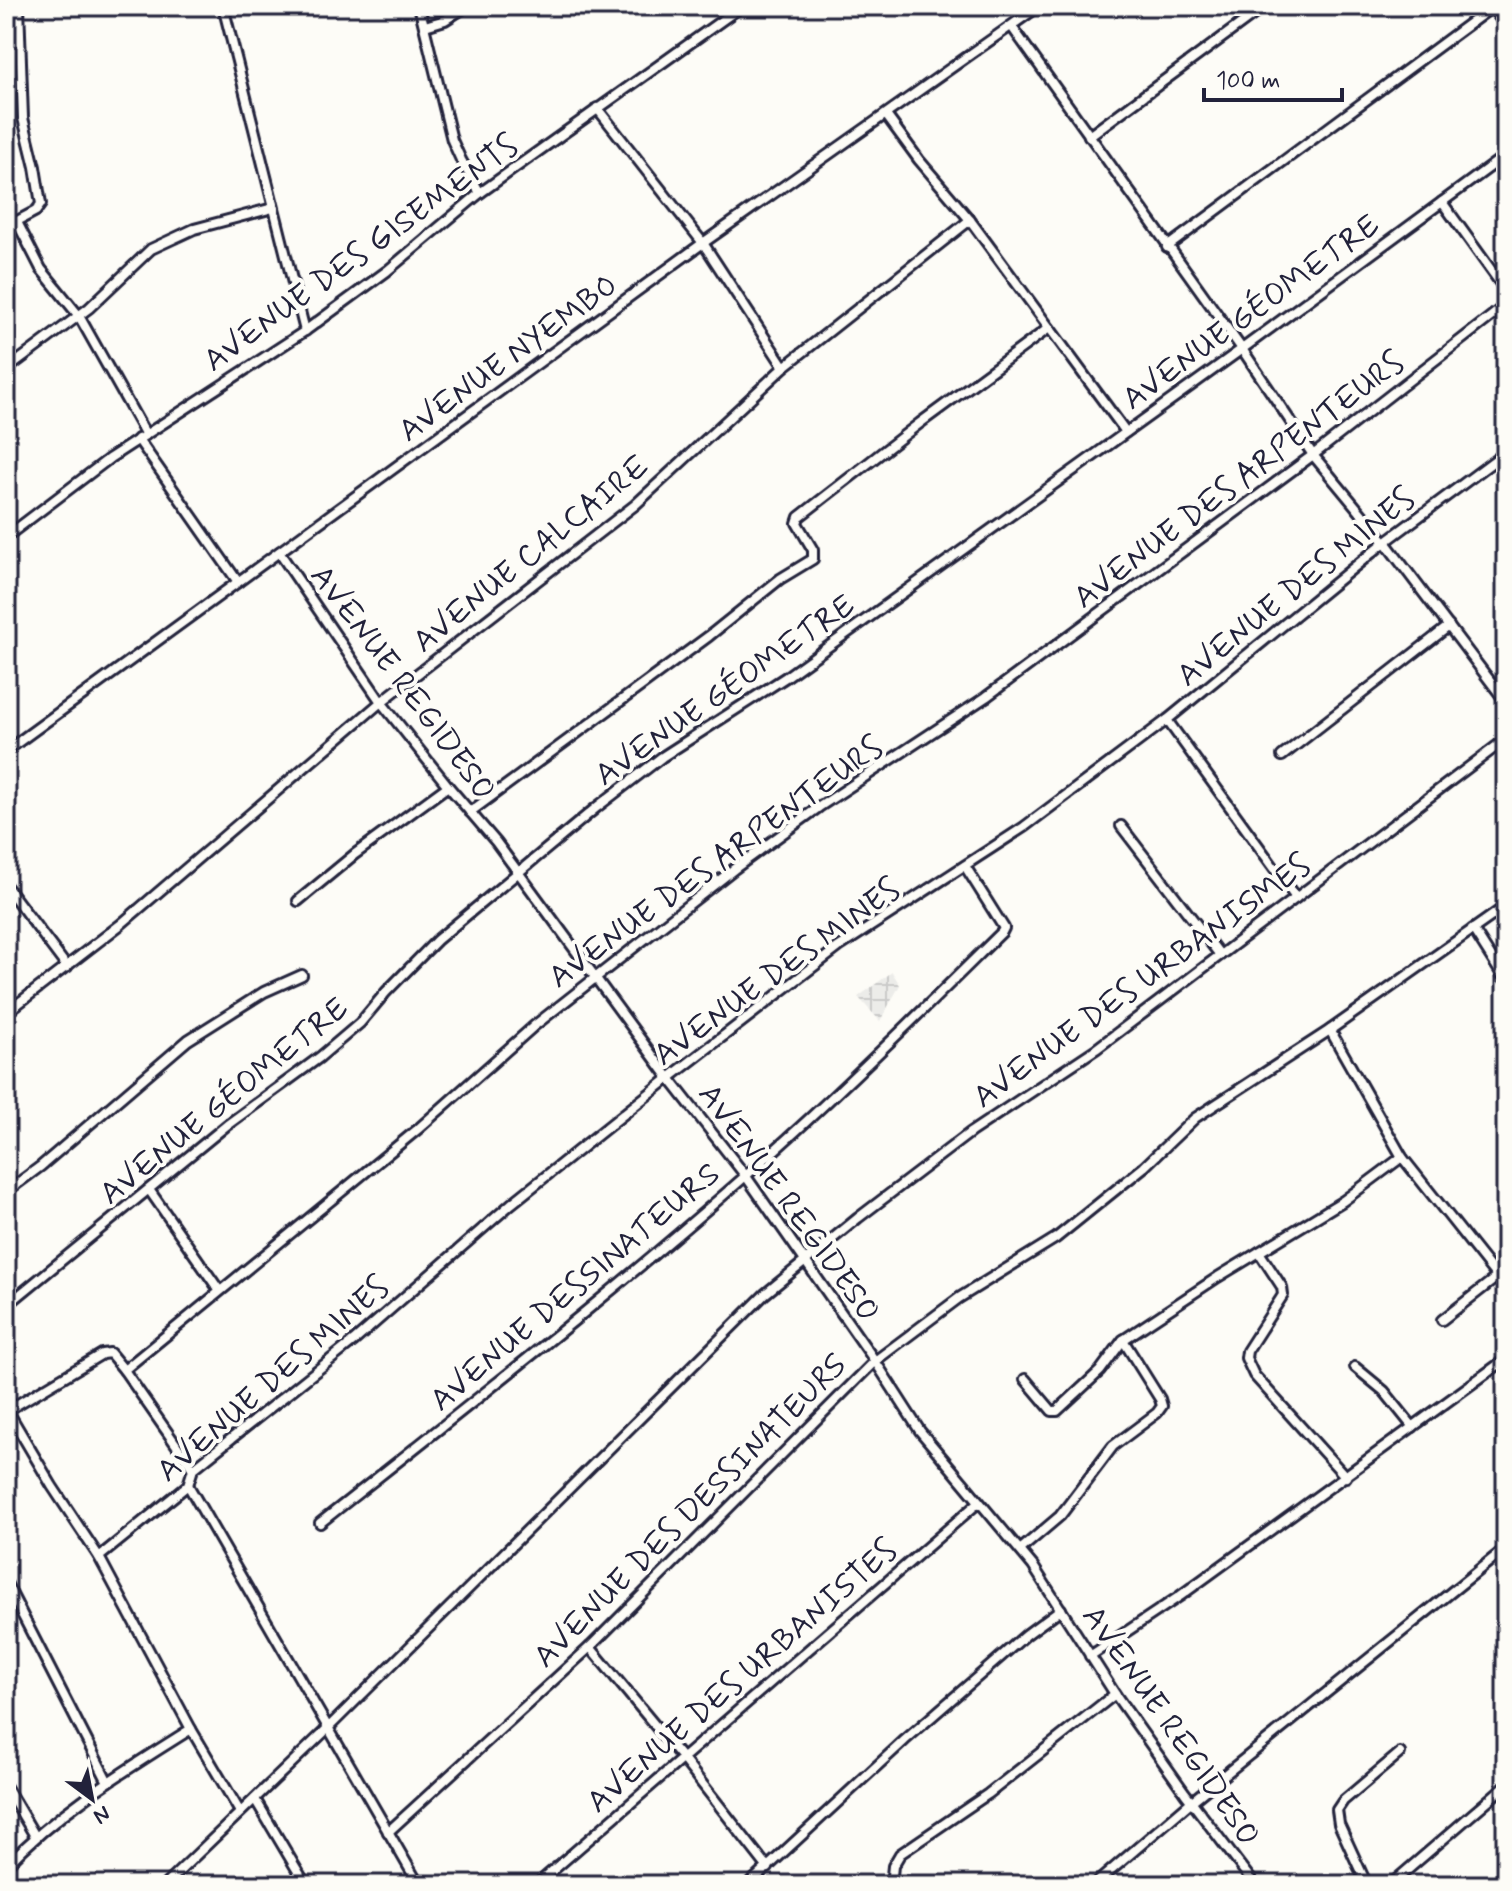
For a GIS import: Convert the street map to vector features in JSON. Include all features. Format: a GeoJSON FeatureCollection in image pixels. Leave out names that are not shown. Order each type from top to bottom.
{"type":"FeatureCollection","features":[{"type":"Feature","properties":{"kind":"street"},"geometry":{"type":"LineString","coordinates":[[6,227],[36,211],[41,204],[23,118],[19,6]]}},
{"type":"Feature","properties":{"kind":"street"},"geometry":{"type":"LineString","coordinates":[[223,6],[305,331]]}},
{"type":"Feature","properties":{"kind":"street"},"geometry":{"type":"LineString","coordinates":[[419,6],[452,140],[480,193]]}},
{"type":"Feature","properties":{"kind":"street"},"geometry":{"type":"LineString","coordinates":[[425,26],[445,20],[467,6]]}},
{"type":"Feature","properties":{"kind":"street","name":"AVENUE DES GISEMENTS"},"geometry":{"type":"LineString","coordinates":[[6,537],[142,437],[305,331],[387,271],[480,193],[742,6]]}},
{"type":"Feature","properties":{"kind":"street","name":"AVENUE NYEMBO"},"geometry":{"type":"LineString","coordinates":[[6,751],[703,243],[1039,6]]}},
{"type":"Feature","properties":{"kind":"street"},"geometry":{"type":"LineString","coordinates":[[1089,136],[1265,6]]}},
{"type":"Feature","properties":{"kind":"street"},"geometry":{"type":"LineString","coordinates":[[1167,247],[1492,6],[1506,26]]}},
{"type":"Feature","properties":{"kind":"street"},"geometry":{"type":"LineString","coordinates":[[1012,27],[1242,349],[1313,455],[1385,542],[1506,702]]}},
{"type":"Feature","properties":{"kind":"street"},"geometry":{"type":"LineString","coordinates":[[597,108],[703,243],[784,367]]}},
{"type":"Feature","properties":{"kind":"street"},"geometry":{"type":"LineString","coordinates":[[886,115],[970,220],[1126,432]]}},
{"type":"Feature","properties":{"kind":"street","name":"AVENUE GÉOMETRE"},"geometry":{"type":"LineString","coordinates":[[6,1306],[227,1125],[285,1085],[340,1041],[424,952],[597,807],[662,757],[786,677],[1506,155]]}},
{"type":"Feature","properties":{"kind":"street"},"geometry":{"type":"LineString","coordinates":[[1442,202],[1506,291]]}},
{"type":"Feature","properties":{"kind":"street"},"geometry":{"type":"LineString","coordinates":[[6,370],[79,316],[159,244],[194,229],[273,208]]}},
{"type":"Feature","properties":{"kind":"street","name":"AVENUE CALCAIRE"},"geometry":{"type":"LineString","coordinates":[[6,1013],[67,967],[381,702],[635,505],[784,367],[970,220]]}},
{"type":"Feature","properties":{"kind":"street"},"geometry":{"type":"LineString","coordinates":[[17,222],[41,269],[79,316],[142,437],[238,582]]}},
{"type":"Feature","properties":{"kind":"street","name":"AVENUE DES ARPENTEURS"},"geometry":{"type":"LineString","coordinates":[[124,1370],[418,1129],[534,1026],[766,845],[986,697],[1313,455],[1506,305]]}},
{"type":"Feature","properties":{"kind":"street"},"geometry":{"type":"LineString","coordinates":[[470,812],[709,636],[780,579],[813,559],[814,554],[797,523],[799,517],[1049,328]]}},
{"type":"Feature","properties":{"kind":"street","name":"AVENUE DES MINES"},"geometry":{"type":"LineString","coordinates":[[99,1557],[188,1485],[193,1469],[354,1341],[511,1204],[669,1078],[839,947],[1024,827],[1167,720],[1385,542],[1506,452]]}},
{"type":"Feature","properties":{"kind":"street","name":"AVENUE REGIDESO"},"geometry":{"type":"LineString","coordinates":[[279,552],[381,702],[520,873],[669,1078],[745,1175],[875,1361],[913,1422],[1020,1550],[1115,1694],[1255,1885]]}},
{"type":"Feature","properties":{"kind":"street"},"geometry":{"type":"LineString","coordinates":[[1282,756],[1449,626]]}},
{"type":"Feature","properties":{"kind":"street"},"geometry":{"type":"LineString","coordinates":[[1496,688],[1506,682]]}},
{"type":"Feature","properties":{"kind":"street"},"geometry":{"type":"LineString","coordinates":[[1167,720],[1296,898]]}},
{"type":"Feature","properties":{"kind":"street","name":"AVENUE DES URBANISMES"},"geometry":{"type":"LineString","coordinates":[[805,1261],[971,1132],[1096,1049],[1506,739]]}},
{"type":"Feature","properties":{"kind":"street"},"geometry":{"type":"LineString","coordinates":[[298,901],[355,854],[448,786]]}},
{"type":"Feature","properties":{"kind":"street"},"geometry":{"type":"LineString","coordinates":[[1121,826],[1220,955]]}},
{"type":"Feature","properties":{"kind":"street","name":"AVENUE DESSINATEURS"},"geometry":{"type":"LineString","coordinates":[[320,1523],[564,1330],[745,1175],[880,1053],[1002,932],[1004,928],[1000,918],[965,866]]}},
{"type":"Feature","properties":{"kind":"street"},"geometry":{"type":"LineString","coordinates":[[6,886],[67,967]]}},
{"type":"Feature","properties":{"kind":"street","name":"AVENUE DES DESSINATEURS"},"geometry":{"type":"LineString","coordinates":[[388,1832],[590,1647],[875,1361],[959,1298],[1056,1238],[1144,1167],[1195,1118],[1330,1030],[1506,906]]}},
{"type":"Feature","properties":{"kind":"street"},"geometry":{"type":"LineString","coordinates":[[1473,929],[1506,981]]}},
{"type":"Feature","properties":{"kind":"street"},"geometry":{"type":"LineString","coordinates":[[6,1192],[41,1166],[188,1040],[254,998],[302,975]]}},
{"type":"Feature","properties":{"kind":"street"},"geometry":{"type":"LineString","coordinates":[[1330,1030],[1402,1157],[1506,1288]]}},
{"type":"Feature","properties":{"kind":"street"},"geometry":{"type":"LineString","coordinates":[[1025,1379],[1052,1411],[1057,1411],[1100,1371],[1123,1340],[1343,1201],[1402,1157]]}},
{"type":"Feature","properties":{"kind":"street"},"geometry":{"type":"LineString","coordinates":[[150,1191],[219,1290]]}},
{"type":"Feature","properties":{"kind":"street"},"geometry":{"type":"LineString","coordinates":[[1259,1252],[1282,1287],[1283,1295],[1247,1351],[1248,1366],[1346,1477]]}},
{"type":"Feature","properties":{"kind":"street"},"geometry":{"type":"LineString","coordinates":[[165,1885],[327,1729],[765,1294],[805,1261]]}},
{"type":"Feature","properties":{"kind":"street"},"geometry":{"type":"LineString","coordinates":[[1442,1320],[1497,1277]]}},
{"type":"Feature","properties":{"kind":"street"},"geometry":{"type":"LineString","coordinates":[[1020,1550],[1060,1516],[1113,1446],[1162,1406],[1123,1340]]}},
{"type":"Feature","properties":{"kind":"street"},"geometry":{"type":"LineString","coordinates":[[193,1469],[110,1353],[102,1354],[7,1409],[52,1486],[99,1557],[191,1729],[240,1812]]}},
{"type":"Feature","properties":{"kind":"street"},"geometry":{"type":"LineString","coordinates":[[1090,1656],[1180,1596],[1506,1359]]}},
{"type":"Feature","properties":{"kind":"street"},"geometry":{"type":"LineString","coordinates":[[1355,1367],[1384,1391],[1413,1427]]}},
{"type":"Feature","properties":{"kind":"street"},"geometry":{"type":"LineString","coordinates":[[188,1485],[419,1885]]}},
{"type":"Feature","properties":{"kind":"street","name":"AVENUE DES URBANISTES"},"geometry":{"type":"LineString","coordinates":[[536,1885],[978,1503]]}},
{"type":"Feature","properties":{"kind":"street"},"geometry":{"type":"LineString","coordinates":[[1094,1885],[1192,1801],[1506,1548]]}},
{"type":"Feature","properties":{"kind":"street"},"geometry":{"type":"LineString","coordinates":[[6,1583],[108,1782]]}},
{"type":"Feature","properties":{"kind":"street"},"geometry":{"type":"LineString","coordinates":[[748,1885],[905,1740],[1027,1634],[1061,1609]]}},
{"type":"Feature","properties":{"kind":"street"},"geometry":{"type":"LineString","coordinates":[[590,1647],[768,1868]]}},
{"type":"Feature","properties":{"kind":"street"},"geometry":{"type":"LineString","coordinates":[[891,1885],[893,1866],[900,1854],[988,1794],[1115,1694]]}},
{"type":"Feature","properties":{"kind":"street"},"geometry":{"type":"LineString","coordinates":[[6,1866],[35,1836],[108,1782],[191,1729]]}},
{"type":"Feature","properties":{"kind":"street"},"geometry":{"type":"LineString","coordinates":[[1367,1885],[1339,1824],[1337,1810],[1343,1801],[1400,1753]]}},
{"type":"Feature","properties":{"kind":"street"},"geometry":{"type":"LineString","coordinates":[[1390,1885],[1506,1785]]}},
{"type":"Feature","properties":{"kind":"street"},"geometry":{"type":"LineString","coordinates":[[6,1787],[35,1836]]}},
{"type":"Feature","properties":{"kind":"street"},"geometry":{"type":"LineString","coordinates":[[255,1799],[306,1885]]}},
{"type":"Feature","properties":{"kind":"shaded area"},"geometry":{"type":"Polygon","coordinates":[[[892,972],[900,985],[880,1021],[858,997],[892,972]]]}}]}
